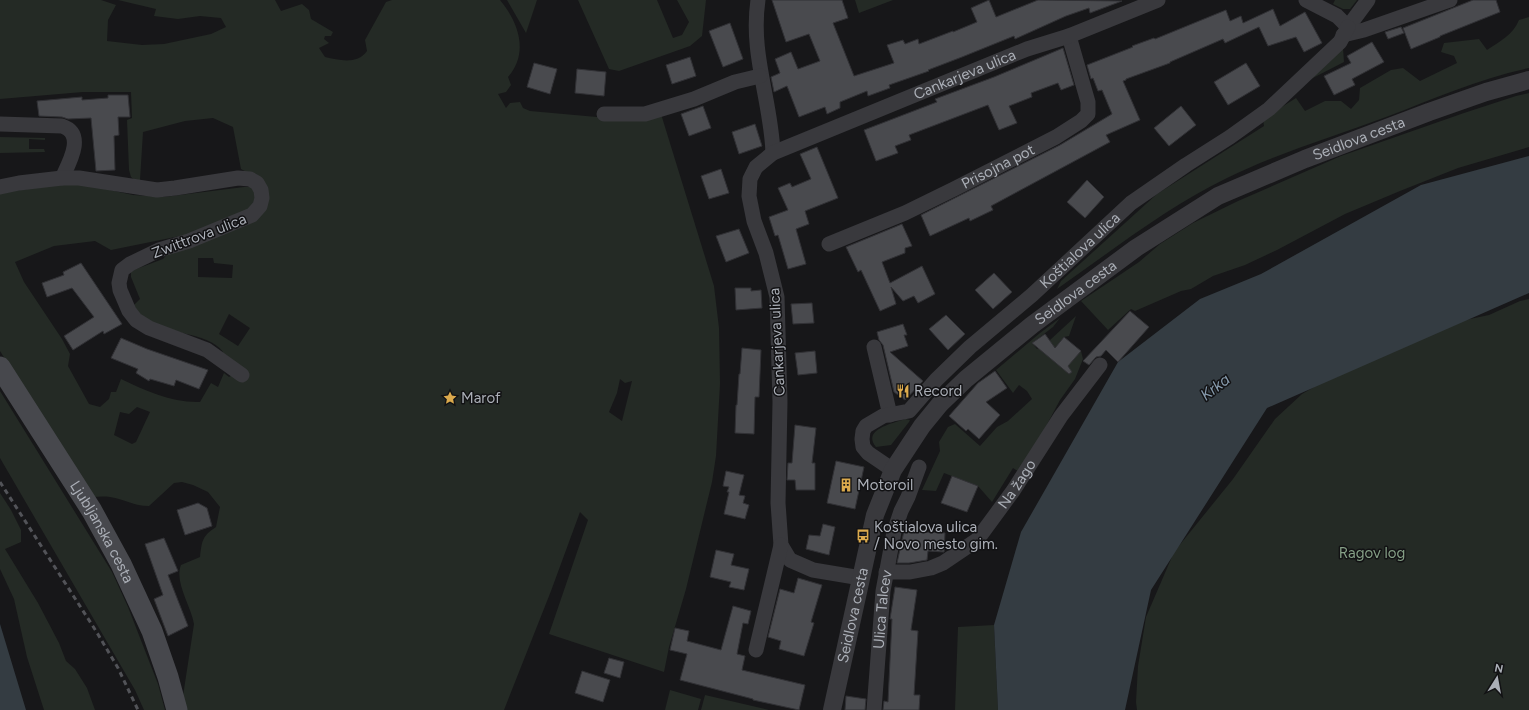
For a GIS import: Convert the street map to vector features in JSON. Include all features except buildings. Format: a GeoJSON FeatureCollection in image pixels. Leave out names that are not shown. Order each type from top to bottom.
{"type":"FeatureCollection","features":[{"type":"Feature","properties":{"kind":"main road","name":"Ljubljanska cesta"},"geometry":{"type":"LineString","coordinates":[[0,367],[92,511],[121,564],[152,631],[168,677],[177,710]]}},
{"type":"Feature","properties":{"kind":"street"},"geometry":{"type":"LineString","coordinates":[[758,0],[755,36],[760,76],[772,137],[773,153]]}},
{"type":"Feature","properties":{"kind":"street","name":"Cankarjeva ulica"},"geometry":{"type":"LineString","coordinates":[[756,650],[781,545],[778,504],[780,402],[777,297],[766,253],[754,221],[749,196],[750,179],[756,167],[773,153],[1027,48],[1069,36],[1158,0]]}},
{"type":"Feature","properties":{"kind":"street"},"geometry":{"type":"LineString","coordinates":[[1306,0],[1337,16],[1345,31],[1364,30],[1450,0]]}},
{"type":"Feature","properties":{"kind":"street","name":"Koštialova ulica"},"geometry":{"type":"LineString","coordinates":[[894,470],[868,453],[863,447],[863,431],[866,426],[874,420],[890,415],[904,413],[913,408],[936,380],[970,347],[1032,295],[1131,203],[1269,109],[1340,42],[1345,31],[1368,0]]}},
{"type":"Feature","properties":{"kind":"street","name":"Prisojna pot"},"geometry":{"type":"LineString","coordinates":[[829,244],[905,212],[954,189],[1056,137],[1081,121],[1088,114],[1088,102],[1069,36]]}},
{"type":"Feature","properties":{"kind":"street"},"geometry":{"type":"LineString","coordinates":[[604,114],[645,114],[694,99],[735,82],[760,76]]}},
{"type":"Feature","properties":{"kind":"street","name":"Seidlova cesta"},"geometry":{"type":"LineString","coordinates":[[832,710],[875,515],[894,470],[922,426],[940,404],[966,379],[1032,325],[1136,248],[1218,196],[1305,159],[1486,92],[1529,80]]}},
{"type":"Feature","properties":{"kind":"street"},"geometry":{"type":"LineString","coordinates":[[0,124],[62,126],[70,131],[75,140],[73,152],[62,178]]}},
{"type":"Feature","properties":{"kind":"street","name":"Zwittrova ulica"},"geometry":{"type":"LineString","coordinates":[[0,187],[19,183],[62,178],[79,178],[157,190],[238,178],[250,179],[257,183],[261,190],[262,198],[260,206],[252,215],[189,241],[160,250],[130,264],[122,270],[119,283],[120,290],[129,311],[136,320],[149,328],[206,350],[242,375]]}},
{"type":"Feature","properties":{"kind":"street"},"geometry":{"type":"LineString","coordinates":[[874,347],[890,415]]}},
{"type":"Feature","properties":{"kind":"street","name":"Na žago"},"geometry":{"type":"LineString","coordinates":[[886,572],[910,572],[931,568],[943,563],[977,540],[1013,491],[1061,416],[1100,365]]}},
{"type":"Feature","properties":{"kind":"street","name":"Ulica Talcev"},"geometry":{"type":"LineString","coordinates":[[874,710],[883,591],[886,572],[894,532],[919,467]]}},
{"type":"Feature","properties":{"kind":"street"},"geometry":{"type":"LineString","coordinates":[[781,545],[790,560],[813,570],[861,578]]}},
{"type":"Feature","properties":{"kind":"green space"},"geometry":{"type":"Polygon","coordinates":[[[0,0],[101,0],[116,5],[108,20],[107,41],[142,45],[164,44],[211,34],[226,27],[221,18],[200,16],[178,19],[154,16],[156,9],[118,0],[275,0],[281,11],[302,4],[309,10],[311,19],[333,32],[331,36],[325,36],[324,39],[329,43],[319,48],[325,57],[353,60],[363,55],[367,51],[365,40],[386,2],[392,0],[500,0],[512,18],[519,38],[520,48],[514,68],[508,77],[511,85],[506,92],[498,94],[506,108],[510,103],[520,102],[523,108],[530,111],[608,118],[632,118],[661,114],[714,286],[719,328],[720,384],[716,456],[712,482],[686,589],[669,647],[664,672],[549,634],[588,520],[580,512],[551,591],[504,710],[185,710],[183,696],[194,624],[181,586],[179,572],[181,565],[200,557],[201,547],[205,536],[216,527],[220,507],[208,492],[182,482],[174,483],[149,506],[139,505],[110,497],[91,497],[0,351],[0,193],[68,183],[133,195],[164,197],[244,187],[252,187],[257,191],[257,204],[243,215],[195,233],[111,250],[95,241],[54,246],[15,262],[24,282],[62,339],[70,354],[68,366],[89,404],[100,407],[109,399],[111,392],[116,392],[121,379],[150,392],[179,401],[200,402],[211,383],[218,387],[224,373],[229,377],[237,371],[222,358],[223,352],[216,345],[207,340],[162,328],[142,318],[132,307],[140,299],[131,277],[131,271],[163,259],[169,252],[220,235],[257,216],[266,204],[267,197],[263,181],[241,169],[233,127],[213,118],[185,121],[143,132],[140,180],[137,182],[131,177],[129,170],[127,120],[132,118],[131,92],[83,92],[0,99],[0,0]],[[198,258],[198,277],[232,278],[233,265],[214,263],[213,258],[198,258]],[[229,314],[219,334],[238,346],[250,328],[229,314]],[[620,379],[617,393],[609,412],[622,421],[632,381],[625,383],[620,379]],[[137,407],[129,414],[120,412],[114,435],[132,444],[136,442],[150,412],[137,407]]]}},
{"type":"Feature","properties":{"kind":"green space"},"geometry":{"type":"Polygon","coordinates":[[[507,0],[537,0],[526,33],[507,0]]]}},
{"type":"Feature","properties":{"kind":"green space"},"geometry":{"type":"Polygon","coordinates":[[[578,0],[657,0],[673,38],[682,35],[689,22],[677,0],[706,0],[702,36],[690,46],[619,71],[609,69],[578,0]]]}},
{"type":"Feature","properties":{"kind":"green space"},"geometry":{"type":"Polygon","coordinates":[[[855,0],[893,0],[859,13],[855,0]]]}},
{"type":"Feature","properties":{"kind":"green space"},"geometry":{"type":"Polygon","coordinates":[[[1335,0],[1357,0],[1350,9],[1343,9],[1333,4],[1335,0]]]}},
{"type":"Feature","properties":{"kind":"green space"},"geometry":{"type":"Polygon","coordinates":[[[1529,17],[1529,68],[1493,77],[1246,169],[1205,189],[1183,202],[1120,244],[1057,289],[1061,281],[1157,194],[1264,126],[1263,119],[1296,98],[1305,111],[1325,101],[1341,101],[1351,109],[1359,100],[1360,88],[1391,70],[1403,68],[1420,81],[1457,63],[1454,56],[1441,52],[1444,43],[1479,39],[1487,50],[1510,34],[1519,20],[1529,17]]]}},
{"type":"Feature","properties":{"kind":"green space"},"geometry":{"type":"Polygon","coordinates":[[[1343,48],[1344,62],[1305,82],[1343,48]]]}},
{"type":"Feature","properties":{"kind":"green space"},"geometry":{"type":"Polygon","coordinates":[[[1529,93],[1529,147],[1458,168],[1345,214],[1277,250],[1245,265],[1213,276],[1191,289],[1181,291],[1135,311],[1131,309],[1108,330],[1081,301],[1139,262],[1160,244],[1193,223],[1238,201],[1341,156],[1464,113],[1529,93]]]}},
{"type":"Feature","properties":{"kind":"green space"},"geometry":{"type":"Polygon","coordinates":[[[0,137],[45,138],[45,140],[29,139],[29,149],[44,149],[45,152],[0,153],[0,137]]]}},
{"type":"Feature","properties":{"kind":"green space","name":"Ragov log"},"geometry":{"type":"Polygon","coordinates":[[[1529,299],[1529,710],[1137,710],[1138,666],[1146,617],[1174,552],[1233,479],[1275,419],[1302,394],[1345,369],[1451,323],[1489,315],[1520,301],[1529,299]]]}},
{"type":"Feature","properties":{"kind":"green space"},"geometry":{"type":"Polygon","coordinates":[[[1076,316],[1069,336],[1064,337],[1048,356],[1064,370],[1081,351],[1083,359],[1075,379],[1060,400],[1021,473],[1013,468],[992,502],[978,486],[944,473],[936,491],[922,490],[940,451],[939,442],[948,427],[955,424],[980,446],[997,427],[1008,421],[1032,399],[1027,391],[1019,385],[1013,393],[996,370],[1060,318],[1053,327],[1032,343],[1037,349],[1050,340],[1076,316]]]}},
{"type":"Feature","properties":{"kind":"green space"},"geometry":{"type":"Polygon","coordinates":[[[0,391],[112,572],[128,607],[158,684],[165,710],[144,710],[135,690],[0,458],[0,391]]]}},
{"type":"Feature","properties":{"kind":"green space"},"geometry":{"type":"Polygon","coordinates":[[[905,419],[910,420],[891,445],[876,447],[873,441],[873,436],[876,431],[887,425],[905,419]]]}},
{"type":"Feature","properties":{"kind":"green space"},"geometry":{"type":"Polygon","coordinates":[[[0,493],[21,530],[21,542],[5,549],[38,603],[59,643],[66,661],[75,669],[87,688],[95,710],[44,710],[27,657],[14,599],[0,569],[0,493]]]}},
{"type":"Feature","properties":{"kind":"green space"},"geometry":{"type":"Polygon","coordinates":[[[994,625],[998,710],[955,710],[958,627],[994,625]]]}},
{"type":"Feature","properties":{"kind":"green space"},"geometry":{"type":"Polygon","coordinates":[[[670,690],[701,699],[698,710],[665,710],[670,690]]]}},
{"type":"Feature","properties":{"kind":"green space"},"geometry":{"type":"Polygon","coordinates":[[[705,695],[769,710],[701,710],[705,695]]]}},
{"type":"Feature","properties":{"kind":"water","name":"Krka"},"geometry":{"type":"Polygon","coordinates":[[[1529,156],[1529,293],[1267,408],[1151,590],[1125,710],[998,710],[994,625],[1021,532],[1118,362],[1200,299],[1261,274],[1421,185],[1529,156]]]}},
{"type":"Feature","properties":{"kind":"water"},"geometry":{"type":"Polygon","coordinates":[[[0,624],[26,710],[0,710],[0,624]]]}},
{"type":"Feature","properties":{"kind":"railway"},"geometry":{"type":"LineString","coordinates":[[0,482],[96,631],[118,668],[138,710]]}},
{"type":"Feature","properties":{"kind":"place","name":"Record"},"geometry":{"type":"Point","coordinates":[903,391]}},
{"type":"Feature","properties":{"kind":"place","name":"Marof"},"geometry":{"type":"Point","coordinates":[450,398]}},
{"type":"Feature","properties":{"kind":"place","name":"Motoroil"},"geometry":{"type":"Point","coordinates":[846,485]}},
{"type":"Feature","properties":{"kind":"place","name":"Koštialova ulica / Novo mesto gim."},"geometry":{"type":"Point","coordinates":[863,536]}}]}
